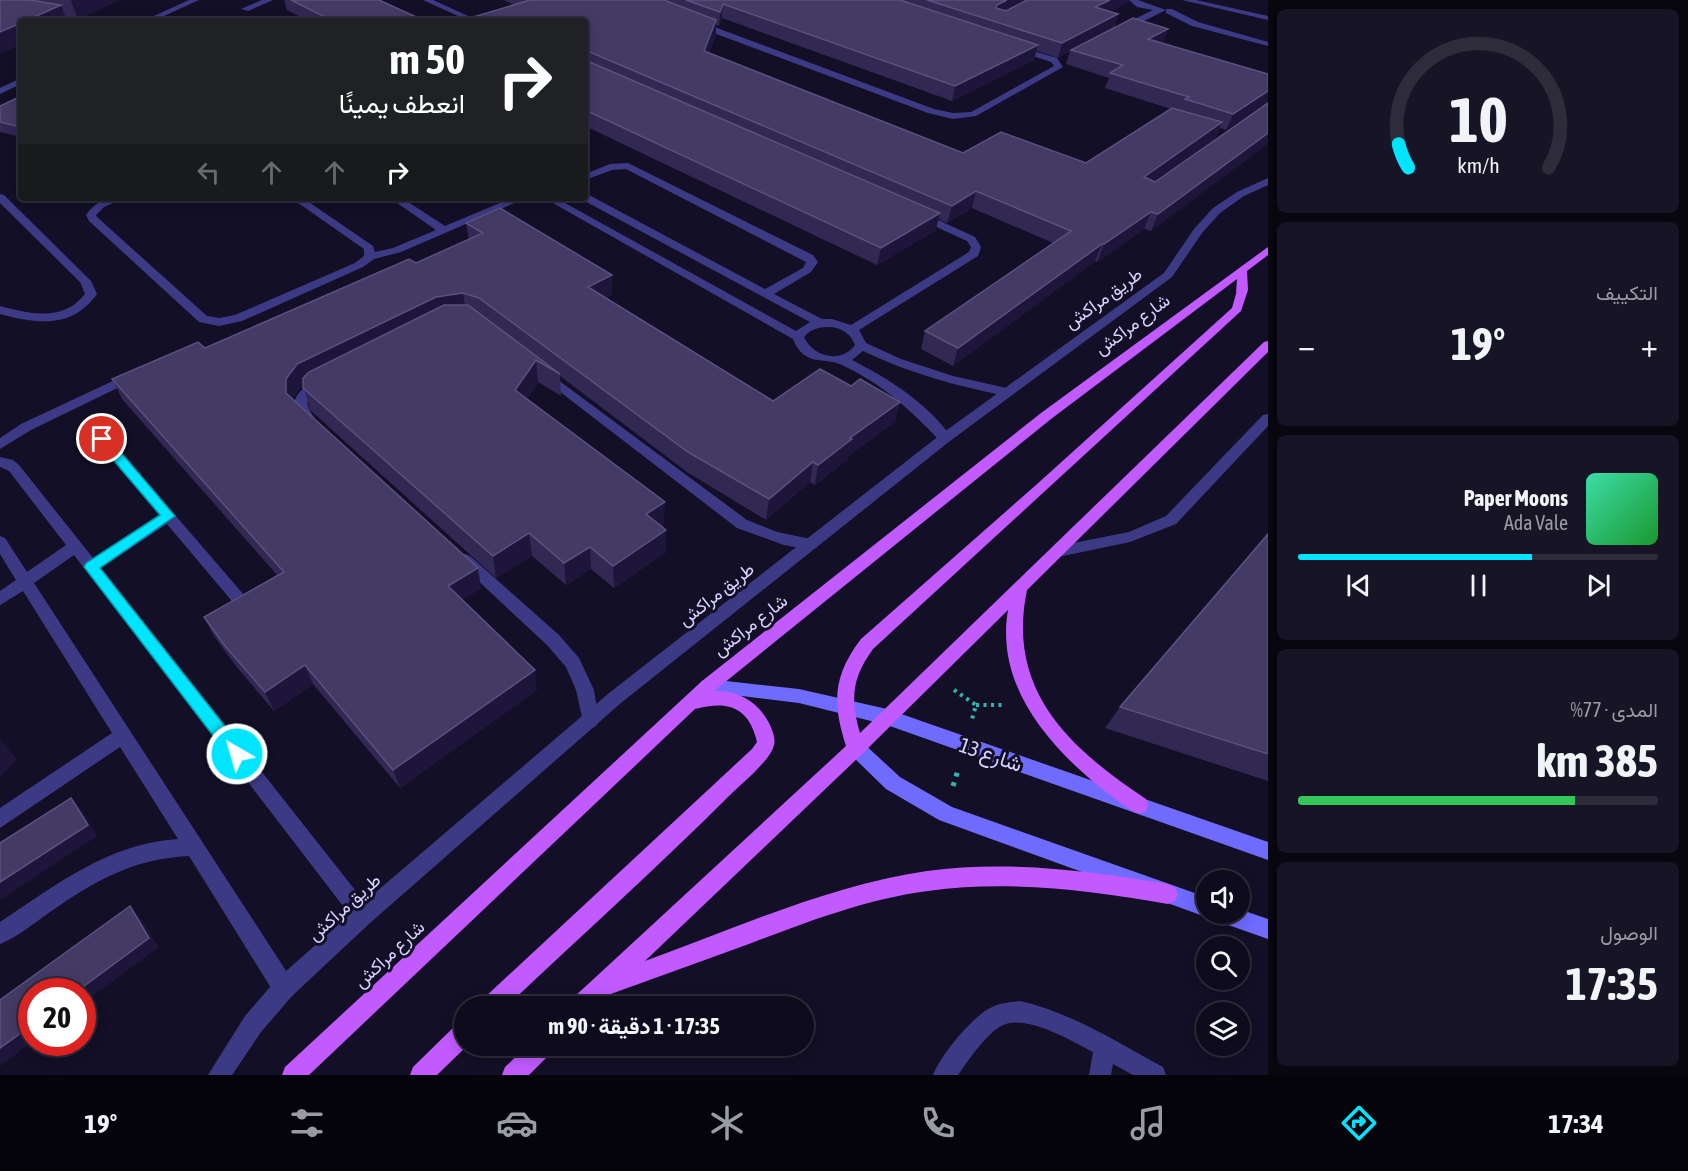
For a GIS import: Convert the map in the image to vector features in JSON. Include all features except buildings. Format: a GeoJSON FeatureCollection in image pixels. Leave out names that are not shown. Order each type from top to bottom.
{"type":"FeatureCollection","features":[{"type":"Feature","properties":{"kind":"main road","name":"شارع مراكش"},"geometry":{"type":"LineString","coordinates":[[294,1075],[685,705],[1046,416],[1268,250]]}},
{"type":"Feature","properties":{"kind":"main road"},"geometry":{"type":"LineString","coordinates":[[856,748],[844,705],[845,681],[853,661],[867,644],[1237,309],[1244,284],[1241,270]]}},
{"type":"Feature","properties":{"kind":"main road"},"geometry":{"type":"LineString","coordinates":[[590,996],[856,748],[1268,345]]}},
{"type":"Feature","properties":{"kind":"main road"},"geometry":{"type":"LineString","coordinates":[[1020,588],[1014,615],[1013,645],[1022,677],[1037,705],[1064,744],[1098,776],[1139,805]]}},
{"type":"Feature","properties":{"kind":"main road"},"geometry":{"type":"LineString","coordinates":[[503,996],[710,802],[758,755],[766,744],[764,727],[755,713],[741,702],[723,698],[705,698],[685,705]]}},
{"type":"Feature","properties":{"kind":"main road"},"geometry":{"type":"LineString","coordinates":[[598,988],[815,909],[870,892],[927,881],[985,876],[1046,877],[1168,894]]}},
{"type":"Feature","properties":{"kind":"main road"},"geometry":{"type":"LineString","coordinates":[[421,1075],[454,1043]]}},
{"type":"Feature","properties":{"kind":"main road"},"geometry":{"type":"LineString","coordinates":[[513,1075],[533,1056]]}},
{"type":"Feature","properties":{"kind":"street"},"geometry":{"type":"LineString","coordinates":[[154,18],[195,0]]}},
{"type":"Feature","properties":{"kind":"street"},"geometry":{"type":"LineString","coordinates":[[245,9],[269,0]]}},
{"type":"Feature","properties":{"kind":"street"},"geometry":{"type":"LineString","coordinates":[[427,0],[468,18]]}},
{"type":"Feature","properties":{"kind":"street"},"geometry":{"type":"LineString","coordinates":[[1122,0],[1134,1],[1159,10],[1184,8],[1187,6],[1185,0],[1222,6],[1268,18]]}},
{"type":"Feature","properties":{"kind":"street"},"geometry":{"type":"LineString","coordinates":[[1108,36],[1159,10]]}},
{"type":"Feature","properties":{"kind":"street"},"geometry":{"type":"LineString","coordinates":[[1169,10],[1196,24],[1268,44]]}},
{"type":"Feature","properties":{"kind":"street"},"geometry":{"type":"LineString","coordinates":[[42,15],[58,18]]}},
{"type":"Feature","properties":{"kind":"street"},"geometry":{"type":"LineString","coordinates":[[689,20],[931,111],[953,116],[973,114],[1057,69],[1060,65],[1058,63]]}},
{"type":"Feature","properties":{"kind":"street"},"geometry":{"type":"LineString","coordinates":[[1014,47],[1058,63]]}},
{"type":"Feature","properties":{"kind":"street"},"geometry":{"type":"LineString","coordinates":[[1058,63],[1068,57]]}},
{"type":"Feature","properties":{"kind":"street"},"geometry":{"type":"LineString","coordinates":[[0,91],[18,82]]}},
{"type":"Feature","properties":{"kind":"street"},"geometry":{"type":"LineString","coordinates":[[588,176],[615,165],[628,166],[809,257],[812,262],[807,270],[765,294]]}},
{"type":"Feature","properties":{"kind":"street","name":"طريق مراكش"},"geometry":{"type":"LineString","coordinates":[[219,1075],[253,1024],[284,988],[363,915],[590,721],[945,438],[1168,275],[1182,261],[1202,226],[1219,208],[1268,181]]}},
{"type":"Feature","properties":{"kind":"street"},"geometry":{"type":"LineString","coordinates":[[0,197],[86,281],[91,294],[78,309],[50,318],[36,319],[0,310]]}},
{"type":"Feature","properties":{"kind":"street"},"geometry":{"type":"LineString","coordinates":[[588,199],[820,323]]}},
{"type":"Feature","properties":{"kind":"street"},"geometry":{"type":"LineString","coordinates":[[114,201],[94,210],[91,215],[93,219],[203,319],[219,322],[238,318],[359,265],[370,257],[397,250],[514,201]]}},
{"type":"Feature","properties":{"kind":"street"},"geometry":{"type":"LineString","coordinates":[[300,201],[369,249],[370,257]]}},
{"type":"Feature","properties":{"kind":"street"},"geometry":{"type":"LineString","coordinates":[[400,201],[444,230]]}},
{"type":"Feature","properties":{"kind":"street"},"geometry":{"type":"LineString","coordinates":[[554,201],[798,337],[800,345],[816,357],[840,359],[851,357],[861,345],[860,339],[851,330],[831,323],[820,323],[805,328],[798,337]]}},
{"type":"Feature","properties":{"kind":"street"},"geometry":{"type":"LineString","coordinates":[[851,330],[974,254],[976,247],[971,239],[906,209]]}},
{"type":"Feature","properties":{"kind":"street"},"geometry":{"type":"LineString","coordinates":[[861,345],[917,371],[949,381],[1006,392]]}},
{"type":"Feature","properties":{"kind":"street"},"geometry":{"type":"LineString","coordinates":[[840,359],[868,372],[893,388],[916,407],[945,438]]}},
{"type":"Feature","properties":{"kind":"street"},"geometry":{"type":"LineString","coordinates":[[0,444],[27,427],[149,368]]}},
{"type":"Feature","properties":{"kind":"street"},"geometry":{"type":"LineString","coordinates":[[538,369],[742,524],[778,538],[811,544]]}},
{"type":"Feature","properties":{"kind":"street"},"geometry":{"type":"LineString","coordinates":[[319,429],[302,413],[299,406],[302,397],[309,389],[331,378]]}},
{"type":"Feature","properties":{"kind":"street"},"geometry":{"type":"LineString","coordinates":[[1058,551],[1131,537],[1153,530],[1171,520],[1268,418]]}},
{"type":"Feature","properties":{"kind":"street"},"geometry":{"type":"LineString","coordinates":[[102,439],[242,602]]}},
{"type":"Feature","properties":{"kind":"street"},"geometry":{"type":"LineString","coordinates":[[0,462],[8,463],[14,468],[363,915]]}},
{"type":"Feature","properties":{"kind":"street"},"geometry":{"type":"LineString","coordinates":[[91,567],[168,516]]}},
{"type":"Feature","properties":{"kind":"street"},"geometry":{"type":"LineString","coordinates":[[0,542],[284,988]]}},
{"type":"Feature","properties":{"kind":"street"},"geometry":{"type":"LineString","coordinates":[[0,599],[76,546]]}},
{"type":"Feature","properties":{"kind":"street"},"geometry":{"type":"LineString","coordinates":[[458,554],[553,640],[573,663],[585,690],[590,721]]}},
{"type":"Feature","properties":{"kind":"street","name":"شارع 13"},"geometry":{"type":"LineString","coordinates":[[708,686],[780,691],[887,717],[1268,851]]}},
{"type":"Feature","properties":{"kind":"street"},"geometry":{"type":"LineString","coordinates":[[0,819],[123,735]]}},
{"type":"Feature","properties":{"kind":"street"},"geometry":{"type":"LineString","coordinates":[[856,748],[893,783],[946,814],[1196,904]]}},
{"type":"Feature","properties":{"kind":"street"},"geometry":{"type":"LineString","coordinates":[[0,934],[92,874],[126,858],[161,848],[194,847]]}},
{"type":"Feature","properties":{"kind":"street"},"geometry":{"type":"LineString","coordinates":[[1250,923],[1268,929]]}},
{"type":"Feature","properties":{"kind":"street"},"geometry":{"type":"LineString","coordinates":[[945,1075],[982,1028],[1004,1013],[1031,1013],[1061,1025],[1155,1075]]}},
{"type":"Feature","properties":{"kind":"street"},"geometry":{"type":"LineString","coordinates":[[1100,1075],[1105,1048]]}},
{"type":"Feature","properties":{"kind":"route"},"geometry":{"type":"LineString","coordinates":[[102,439],[168,516],[91,567],[237,754]]}}]}
